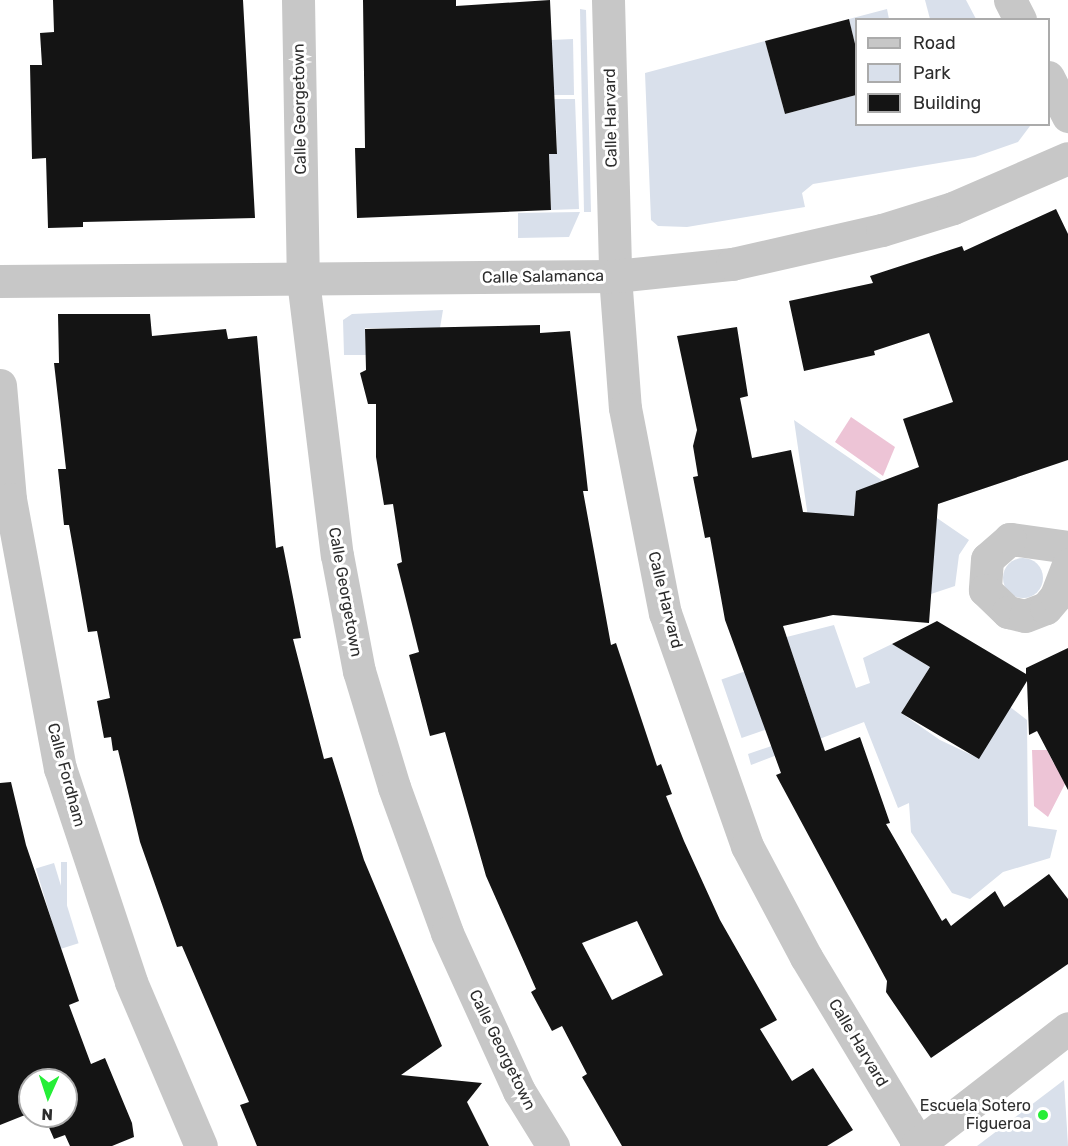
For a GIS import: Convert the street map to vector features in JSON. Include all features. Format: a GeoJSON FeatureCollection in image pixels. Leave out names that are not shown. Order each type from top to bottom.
{"type":"FeatureCollection","features":[{"type":"Feature","properties":{"kind":"street","name":"Calle Georgetown"},"geometry":{"type":"LineString","coordinates":[[298,0],[303,280],[337,555],[359,671],[394,787],[447,933],[519,1091],[553,1146]]}},
{"type":"Feature","properties":{"kind":"street","name":"Calle Harvard"},"geometry":{"type":"LineString","coordinates":[[608,0],[615,276],[625,408],[640,498],[665,613],[710,747],[747,846],[806,957],[918,1145]]}},
{"type":"Feature","properties":{"kind":"street"},"geometry":{"type":"LineString","coordinates":[[1011,0],[1019,18]]}},
{"type":"Feature","properties":{"kind":"street"},"geometry":{"type":"LineString","coordinates":[[1050,81],[1068,116]]}},
{"type":"Feature","properties":{"kind":"street","name":"Calle Salamanca"},"geometry":{"type":"LineString","coordinates":[[0,281],[615,276],[732,264],[882,230],[953,208],[1068,158]]}},
{"type":"Feature","properties":{"kind":"street","name":"Calle Fordham"},"geometry":{"type":"LineString","coordinates":[[0,385],[12,511],[60,768],[131,982],[201,1146]]}},
{"type":"Feature","properties":{"kind":"street"},"geometry":{"type":"LineString","coordinates":[[1068,547],[1010,539],[987,559],[985,590],[1008,612],[1025,616],[1046,608],[1056,596],[1068,564]]}},
{"type":"Feature","properties":{"kind":"street"},"geometry":{"type":"LineString","coordinates":[[918,1145],[1068,1028]]}},
{"type":"Feature","properties":{"kind":"green space"},"geometry":{"type":"Polygon","coordinates":[[[925,0],[966,0],[975,18],[930,18],[925,0]]]}},
{"type":"Feature","properties":{"kind":"green space"},"geometry":{"type":"Polygon","coordinates":[[[580,9],[586,10],[591,212],[584,212],[580,9]]]}},
{"type":"Feature","properties":{"kind":"green space"},"geometry":{"type":"Polygon","coordinates":[[[887,9],[889,18],[855,18],[855,44],[849,19],[887,9]]]}},
{"type":"Feature","properties":{"kind":"green space"},"geometry":{"type":"Polygon","coordinates":[[[573,39],[574,95],[547,95],[551,40],[573,39]]]}},
{"type":"Feature","properties":{"kind":"green space"},"geometry":{"type":"Polygon","coordinates":[[[765,41],[785,114],[855,95],[855,126],[1030,126],[1018,142],[975,157],[813,184],[802,193],[805,207],[687,227],[658,226],[651,220],[645,73],[765,41]]]}},
{"type":"Feature","properties":{"kind":"green space"},"geometry":{"type":"Polygon","coordinates":[[[514,99],[575,99],[579,209],[551,210],[549,154],[557,154],[556,120],[457,122],[514,99]]]}},
{"type":"Feature","properties":{"kind":"green space"},"geometry":{"type":"Polygon","coordinates":[[[580,212],[569,237],[518,238],[518,213],[580,212]]]}},
{"type":"Feature","properties":{"kind":"green space"},"geometry":{"type":"Polygon","coordinates":[[[443,310],[440,328],[365,328],[366,355],[344,355],[343,320],[352,314],[443,310]]]}},
{"type":"Feature","properties":{"kind":"green space"},"geometry":{"type":"Polygon","coordinates":[[[794,420],[969,540],[959,555],[955,586],[931,594],[855,501],[854,516],[814,559],[794,420]]]}},
{"type":"Feature","properties":{"kind":"green space"},"geometry":{"type":"Polygon","coordinates":[[[1023,558],[1037,564],[1043,578],[1037,592],[1023,598],[1009,592],[1003,578],[1009,564],[1023,558]]]}},
{"type":"Feature","properties":{"kind":"green space"},"geometry":{"type":"Polygon","coordinates":[[[834,625],[856,688],[870,683],[863,658],[892,644],[930,667],[901,713],[940,740],[978,758],[1010,707],[1027,720],[1028,826],[1057,830],[1050,858],[1003,872],[970,899],[952,893],[911,832],[909,803],[898,808],[864,722],[751,765],[748,754],[807,734],[812,713],[791,650],[748,665],[743,648],[834,625]]]}},
{"type":"Feature","properties":{"kind":"green space"},"geometry":{"type":"Polygon","coordinates":[[[746,671],[766,730],[742,738],[721,679],[746,671]]]}},
{"type":"Feature","properties":{"kind":"green space"},"geometry":{"type":"Polygon","coordinates":[[[61,862],[67,862],[67,943],[61,943],[61,862]]]}},
{"type":"Feature","properties":{"kind":"green space"},"geometry":{"type":"Polygon","coordinates":[[[54,863],[79,943],[60,949],[36,869],[54,863]]]}},
{"type":"Feature","properties":{"kind":"green space","name":"Escuela Sotero Figueroa"},"geometry":{"type":"Polygon","coordinates":[[[1064,1080],[1068,1146],[977,1146],[1064,1080]]]}},
{"type":"Feature","properties":{"kind":"shaded area"},"geometry":{"type":"Polygon","coordinates":[[[851,417],[895,447],[883,476],[835,442],[851,417]]]}},
{"type":"Feature","properties":{"kind":"shaded area"},"geometry":{"type":"Polygon","coordinates":[[[1032,750],[1047,750],[1054,764],[1065,760],[1066,782],[1048,817],[1034,806],[1032,750]]]}},
{"type":"Feature","properties":{"kind":"building"},"geometry":{"type":"Polygon","coordinates":[[[53,0],[243,0],[255,218],[83,222],[83,227],[48,228],[46,158],[32,159],[30,65],[42,65],[40,33],[54,32],[53,0]]]}},
{"type":"Feature","properties":{"kind":"building"},"geometry":{"type":"Polygon","coordinates":[[[363,0],[456,0],[456,6],[550,0],[557,154],[549,154],[551,210],[357,218],[355,148],[365,148],[363,0]]]}},
{"type":"Feature","properties":{"kind":"building"},"geometry":{"type":"Polygon","coordinates":[[[849,19],[855,44],[855,95],[785,114],[765,41],[849,19]]]}},
{"type":"Feature","properties":{"kind":"building"},"geometry":{"type":"Polygon","coordinates":[[[1056,209],[1068,234],[1068,460],[938,504],[929,623],[833,615],[783,626],[825,751],[860,737],[890,823],[886,824],[942,921],[946,918],[951,926],[995,891],[1004,907],[1049,874],[1068,899],[1068,964],[931,1058],[886,992],[887,981],[776,775],[781,773],[725,620],[710,537],[705,538],[693,477],[698,476],[693,446],[697,430],[677,336],[737,327],[748,396],[740,398],[752,458],[791,450],[803,512],[854,516],[856,491],[919,467],[903,419],[953,402],[929,333],[874,351],[875,355],[804,371],[789,301],[873,283],[870,276],[962,246],[964,251],[1056,209]]]}},
{"type":"Feature","properties":{"kind":"building"},"geometry":{"type":"Polygon","coordinates":[[[58,314],[150,314],[152,336],[226,329],[228,339],[257,336],[276,548],[283,546],[301,638],[293,639],[324,759],[332,757],[364,860],[442,1046],[401,1075],[482,1083],[467,1102],[489,1146],[257,1146],[240,1105],[249,1102],[182,946],[177,947],[140,842],[118,750],[113,751],[111,737],[104,738],[97,701],[110,698],[97,631],[88,632],[69,525],[64,525],[58,469],[66,469],[54,363],[59,363],[58,314]]]}},
{"type":"Feature","properties":{"kind":"building"},"geometry":{"type":"Polygon","coordinates":[[[540,325],[540,333],[570,331],[588,491],[583,491],[611,645],[616,643],[657,766],[661,764],[672,794],[666,796],[684,841],[720,920],[777,1020],[760,1029],[792,1081],[813,1068],[853,1130],[827,1146],[622,1146],[582,1077],[587,1074],[562,1026],[552,1031],[531,992],[536,989],[486,876],[445,732],[430,736],[409,655],[419,652],[397,564],[402,562],[393,504],[384,505],[376,457],[376,404],[368,404],[360,373],[366,370],[365,329],[540,325]],[[637,921],[582,943],[612,1000],[663,975],[637,921]]]}},
{"type":"Feature","properties":{"kind":"building"},"geometry":{"type":"Polygon","coordinates":[[[937,621],[1026,674],[1026,668],[1068,648],[1068,790],[1037,731],[1029,735],[1027,681],[979,759],[901,713],[930,667],[892,644],[937,621]]]}},
{"type":"Feature","properties":{"kind":"building"},"geometry":{"type":"Polygon","coordinates":[[[11,782],[26,845],[79,1001],[69,1005],[91,1064],[105,1058],[132,1123],[134,1137],[112,1146],[70,1146],[65,1135],[54,1139],[49,1128],[78,1128],[78,1068],[18,1068],[18,1118],[0,1125],[0,783],[11,782]]]}},
{"type":"Feature","properties":{"kind":"place","name":"Escuela Sotero Figueroa"},"geometry":{"type":"Point","coordinates":[1043,1115]}}]}
